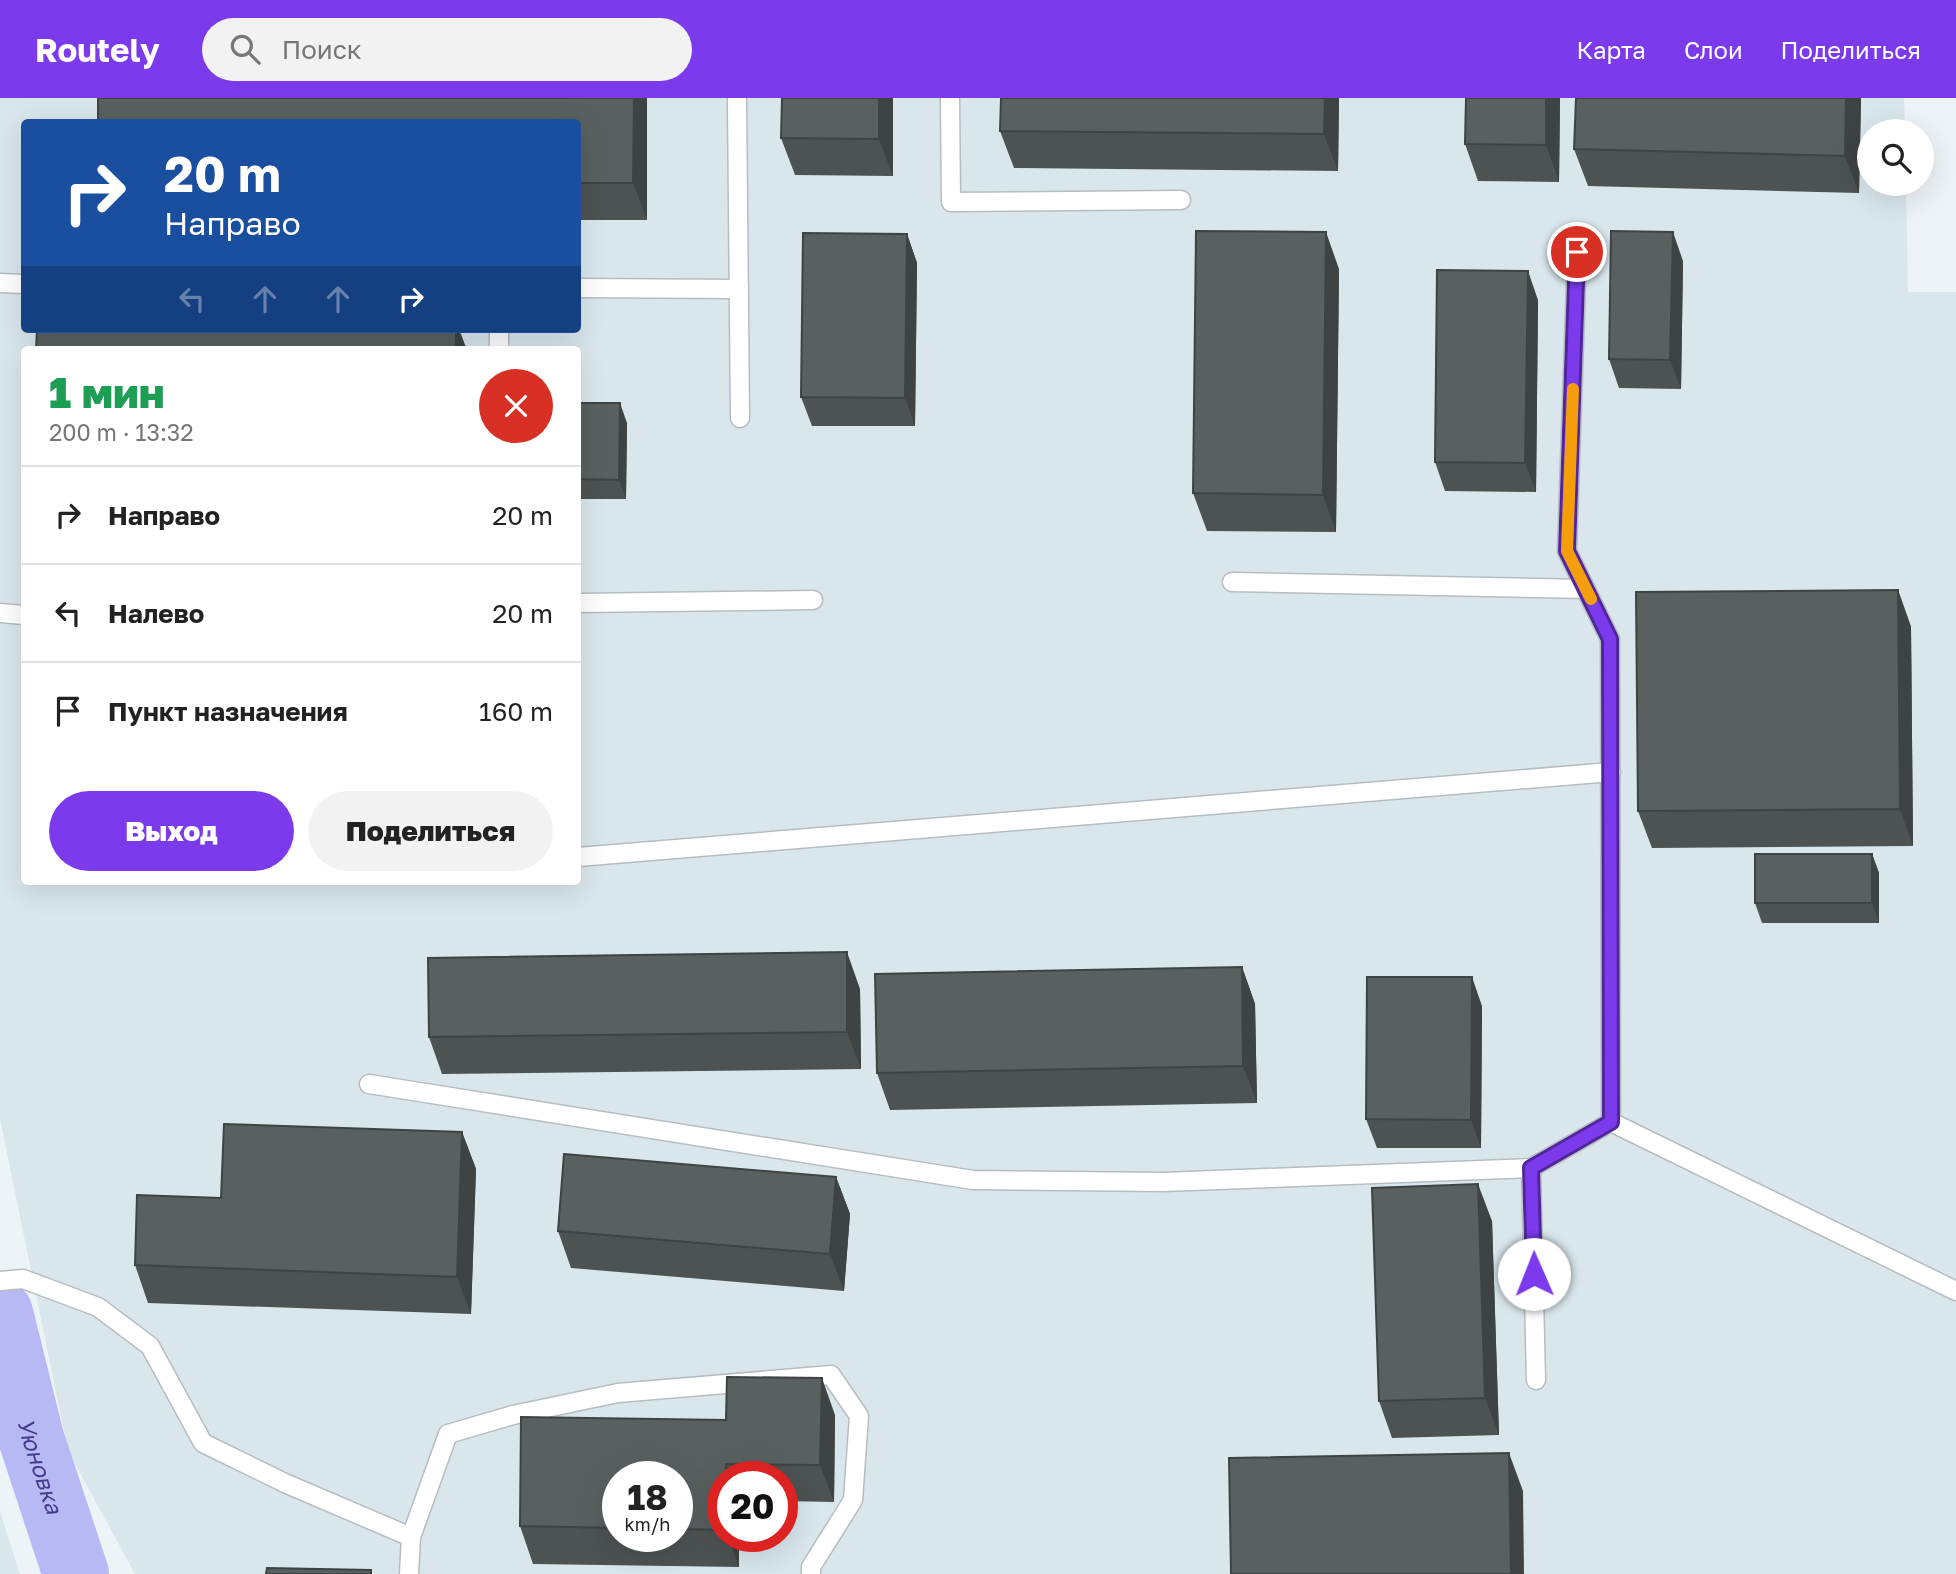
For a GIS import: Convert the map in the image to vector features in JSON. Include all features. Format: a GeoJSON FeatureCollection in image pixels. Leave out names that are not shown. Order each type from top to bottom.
{"type":"FeatureCollection","features":[{"type":"Feature","properties":{"kind":"lane"},"geometry":{"type":"LineString","coordinates":[[737,98],[740,418]]}},
{"type":"Feature","properties":{"kind":"lane"},"geometry":{"type":"LineString","coordinates":[[950,98],[951,202],[1181,200]]}},
{"type":"Feature","properties":{"kind":"lane"},"geometry":{"type":"LineString","coordinates":[[1577,252],[1567,551],[1610,639],[1611,1122]]}},
{"type":"Feature","properties":{"kind":"lane"},"geometry":{"type":"LineString","coordinates":[[0,283],[21,284]]}},
{"type":"Feature","properties":{"kind":"lane"},"geometry":{"type":"LineString","coordinates":[[581,288],[739,289]]}},
{"type":"Feature","properties":{"kind":"lane"},"geometry":{"type":"LineString","coordinates":[[1232,582],[1586,590]]}},
{"type":"Feature","properties":{"kind":"lane"},"geometry":{"type":"LineString","coordinates":[[581,603],[813,600]]}},
{"type":"Feature","properties":{"kind":"lane"},"geometry":{"type":"LineString","coordinates":[[0,613],[21,615]]}},
{"type":"Feature","properties":{"kind":"lane"},"geometry":{"type":"LineString","coordinates":[[581,857],[1611,772]]}},
{"type":"Feature","properties":{"kind":"lane"},"geometry":{"type":"LineString","coordinates":[[369,1084],[973,1180],[1164,1182],[1531,1168],[1611,1122]]}},
{"type":"Feature","properties":{"kind":"lane"},"geometry":{"type":"LineString","coordinates":[[1611,1122],[1956,1291]]}},
{"type":"Feature","properties":{"kind":"lane"},"geometry":{"type":"LineString","coordinates":[[1531,1168],[1536,1380]]}},
{"type":"Feature","properties":{"kind":"lane"},"geometry":{"type":"LineString","coordinates":[[0,1281],[23,1279],[98,1307],[150,1346],[203,1443],[287,1484],[411,1537]]}},
{"type":"Feature","properties":{"kind":"lane"},"geometry":{"type":"LineString","coordinates":[[409,1574],[411,1537],[448,1434],[513,1415],[618,1393],[831,1375],[859,1416],[853,1500],[811,1567],[811,1574]]}},
{"type":"Feature","properties":{"kind":"shaded area"},"geometry":{"type":"Polygon","coordinates":[[[0,98],[1904,98],[1905,119],[1857,119],[1857,196],[1906,196],[1908,292],[1956,292],[1956,1574],[135,1574],[68,1451],[0,1119],[0,98]]]}},
{"type":"Feature","properties":{"kind":"shaded area"},"geometry":{"type":"Polygon","coordinates":[[[0,1512],[20,1574],[0,1574],[0,1512]]]}},
{"type":"Feature","properties":{"kind":"building"},"geometry":{"type":"Polygon","coordinates":[[[98,98],[634,98],[633,183],[581,183],[581,119],[98,119],[98,98]]]}},
{"type":"Feature","properties":{"kind":"building"},"geometry":{"type":"Polygon","coordinates":[[[782,98],[879,98],[879,139],[781,138],[782,98]]]}},
{"type":"Feature","properties":{"kind":"building"},"geometry":{"type":"Polygon","coordinates":[[[1001,98],[1325,98],[1324,134],[1000,131],[1001,98]]]}},
{"type":"Feature","properties":{"kind":"building"},"geometry":{"type":"Polygon","coordinates":[[[1466,98],[1546,98],[1546,145],[1465,144],[1466,98]]]}},
{"type":"Feature","properties":{"kind":"building"},"geometry":{"type":"Polygon","coordinates":[[[1576,98],[1846,98],[1845,156],[1574,149],[1576,98]]]}},
{"type":"Feature","properties":{"kind":"building"},"geometry":{"type":"Polygon","coordinates":[[[1196,231],[1326,232],[1323,495],[1193,493],[1196,231]]]}},
{"type":"Feature","properties":{"kind":"building"},"geometry":{"type":"Polygon","coordinates":[[[1611,231],[1673,232],[1670,360],[1609,359],[1611,231]]]}},
{"type":"Feature","properties":{"kind":"building"},"geometry":{"type":"Polygon","coordinates":[[[803,233],[907,234],[905,398],[801,397],[803,233]]]}},
{"type":"Feature","properties":{"kind":"building"},"geometry":{"type":"Polygon","coordinates":[[[1437,270],[1528,271],[1525,463],[1435,462],[1437,270]]]}},
{"type":"Feature","properties":{"kind":"building"},"geometry":{"type":"Polygon","coordinates":[[[37,333],[456,333],[456,346],[36,346],[37,333]]]}},
{"type":"Feature","properties":{"kind":"building"},"geometry":{"type":"Polygon","coordinates":[[[581,403],[620,403],[619,480],[581,479],[581,403]]]}},
{"type":"Feature","properties":{"kind":"building"},"geometry":{"type":"Polygon","coordinates":[[[1898,590],[1900,809],[1638,811],[1636,592],[1898,590]]]}},
{"type":"Feature","properties":{"kind":"building"},"geometry":{"type":"Polygon","coordinates":[[[1755,854],[1872,854],[1872,903],[1755,903],[1755,854]]]}},
{"type":"Feature","properties":{"kind":"building"},"geometry":{"type":"Polygon","coordinates":[[[847,952],[847,1032],[429,1037],[428,958],[847,952]]]}},
{"type":"Feature","properties":{"kind":"building"},"geometry":{"type":"Polygon","coordinates":[[[1242,967],[1243,1066],[877,1073],[875,974],[1242,967]]]}},
{"type":"Feature","properties":{"kind":"building"},"geometry":{"type":"Polygon","coordinates":[[[1367,977],[1472,977],[1471,1120],[1366,1119],[1367,977]]]}},
{"type":"Feature","properties":{"kind":"building"},"geometry":{"type":"Polygon","coordinates":[[[224,1124],[462,1132],[457,1277],[135,1265],[137,1195],[221,1198],[224,1124]]]}},
{"type":"Feature","properties":{"kind":"building"},"geometry":{"type":"Polygon","coordinates":[[[564,1154],[836,1177],[830,1254],[558,1231],[564,1154]]]}},
{"type":"Feature","properties":{"kind":"building"},"geometry":{"type":"Polygon","coordinates":[[[1478,1184],[1485,1398],[1379,1401],[1372,1188],[1478,1184]]]}},
{"type":"Feature","properties":{"kind":"building"},"geometry":{"type":"Polygon","coordinates":[[[727,1377],[822,1378],[820,1465],[798,1465],[798,1461],[707,1461],[707,1530],[693,1529],[693,1461],[602,1461],[602,1528],[520,1526],[521,1417],[726,1420],[727,1377]]]}},
{"type":"Feature","properties":{"kind":"building"},"geometry":{"type":"Polygon","coordinates":[[[1509,1453],[1511,1574],[1231,1574],[1229,1458],[1509,1453]]]}},
{"type":"Feature","properties":{"kind":"building"},"geometry":{"type":"Polygon","coordinates":[[[267,1568],[371,1570],[371,1574],[266,1574],[267,1568]]]}},
{"type":"Feature","properties":{"kind":"waterway","name":"Уюновка"},"geometry":{"type":"LineString","coordinates":[[0,1313],[31,1438],[76,1574]]}},
{"type":"Feature","properties":{"kind":"slow traffic"},"geometry":{"type":"LineString","coordinates":[[1573,389],[1567,551],[1591,599]]}},
{"type":"Feature","properties":{"kind":"route"},"geometry":{"type":"LineString","coordinates":[[1534,1274],[1531,1168],[1611,1122],[1610,639],[1567,551],[1577,252]]}}]}
